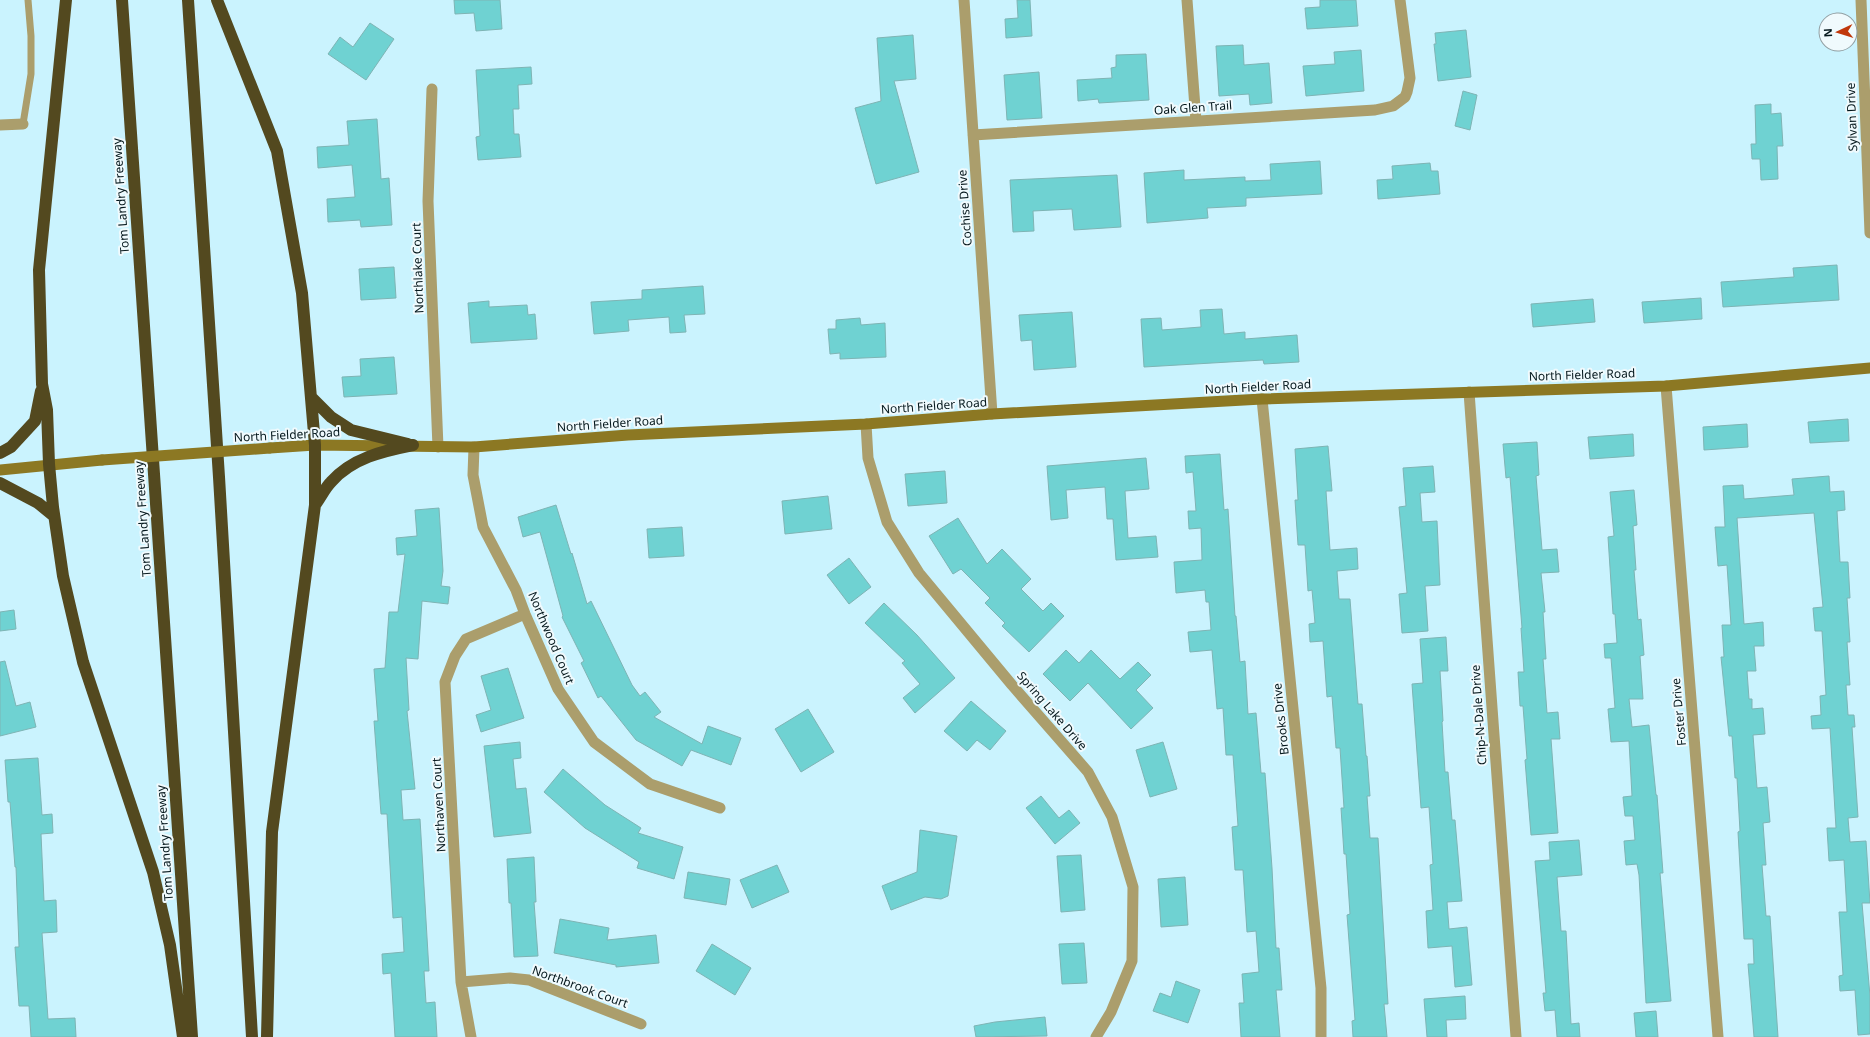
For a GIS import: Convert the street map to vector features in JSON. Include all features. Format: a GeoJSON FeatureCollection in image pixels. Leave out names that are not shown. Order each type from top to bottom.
{"type":"FeatureCollection","features":[{"type":"Feature","properties":{"kind":"highway"},"geometry":{"type":"LineString","coordinates":[[66,0],[39,270],[42,384],[47,410],[49,464],[54,516],[63,576],[83,662],[153,872],[170,945],[183,1037]]}},
{"type":"Feature","properties":{"kind":"highway","name":"Tom Landry Freeway"},"geometry":{"type":"LineString","coordinates":[[122,0],[192,1037]]}},
{"type":"Feature","properties":{"kind":"highway"},"geometry":{"type":"LineString","coordinates":[[188,0],[220,485],[252,1037]]}},
{"type":"Feature","properties":{"kind":"highway"},"geometry":{"type":"LineString","coordinates":[[217,0],[277,151],[302,293],[315,445],[315,505],[272,832],[267,1037]]}},
{"type":"Feature","properties":{"kind":"highway"},"geometry":{"type":"LineString","coordinates":[[0,453],[11,447],[35,421],[42,384]]}},
{"type":"Feature","properties":{"kind":"highway"},"geometry":{"type":"LineString","coordinates":[[311,397],[331,417],[351,430],[413,445]]}},
{"type":"Feature","properties":{"kind":"highway"},"geometry":{"type":"LineString","coordinates":[[315,505],[331,481],[349,467],[375,453],[413,445]]}},
{"type":"Feature","properties":{"kind":"highway"},"geometry":{"type":"LineString","coordinates":[[0,482],[38,503],[54,516]]}},
{"type":"Feature","properties":{"kind":"main road","name":"North Fielder Road"},"geometry":{"type":"LineString","coordinates":[[0,470],[49,464],[315,445],[413,445],[474,447],[628,435],[866,424],[992,414],[1262,399],[1666,386],[1870,368]]}},
{"type":"Feature","properties":{"kind":"street","name":"Cochise Drive"},"geometry":{"type":"LineString","coordinates":[[964,0],[992,414]]}},
{"type":"Feature","properties":{"kind":"street"},"geometry":{"type":"LineString","coordinates":[[1187,0],[1196,121]]}},
{"type":"Feature","properties":{"kind":"street","name":"Oak Glen Trail"},"geometry":{"type":"LineString","coordinates":[[973,135],[1374,110],[1393,106],[1405,97],[1408,92],[1410,78],[1400,0]]}},
{"type":"Feature","properties":{"kind":"street","name":"Sylvan Drive"},"geometry":{"type":"LineString","coordinates":[[1864,0],[1870,233]]}},
{"type":"Feature","properties":{"kind":"street","name":"Northlake Court"},"geometry":{"type":"LineString","coordinates":[[432,89],[428,200],[438,447]]}},
{"type":"Feature","properties":{"kind":"street"},"geometry":{"type":"LineString","coordinates":[[0,125],[23,124]]}},
{"type":"Feature","properties":{"kind":"street","name":"Foster Drive"},"geometry":{"type":"LineString","coordinates":[[1666,386],[1718,1037]]}},
{"type":"Feature","properties":{"kind":"street","name":"Chip-N-Dale Drive"},"geometry":{"type":"LineString","coordinates":[[1469,392],[1516,1037]]}},
{"type":"Feature","properties":{"kind":"street","name":"Brooks Drive"},"geometry":{"type":"LineString","coordinates":[[1262,399],[1321,988],[1321,1037]]}},
{"type":"Feature","properties":{"kind":"street","name":"Spring Lake Drive"},"geometry":{"type":"LineString","coordinates":[[866,424],[868,458],[887,522],[907,554],[924,579],[1012,685],[1088,772],[1112,817],[1133,887],[1132,961],[1110,1012],[1096,1037]]}},
{"type":"Feature","properties":{"kind":"street","name":"Northwood Court"},"geometry":{"type":"LineString","coordinates":[[474,447],[473,475],[483,526],[516,590],[558,689],[594,742],[650,784],[720,808]]}},
{"type":"Feature","properties":{"kind":"street","name":"Northaven Court"},"geometry":{"type":"LineString","coordinates":[[471,1037],[461,982],[446,682],[455,656],[466,640],[525,614]]}},
{"type":"Feature","properties":{"kind":"street","name":"Northbrook Court"},"geometry":{"type":"LineString","coordinates":[[461,982],[510,978],[529,980],[641,1024]]}},
{"type":"Feature","properties":{"kind":"lane"},"geometry":{"type":"LineString","coordinates":[[23,124],[31,74],[31,36],[28,0]]}},
{"type":"Feature","properties":{"kind":"building"},"geometry":{"type":"Polygon","coordinates":[[[454,0],[500,0],[502,29],[476,31],[474,13],[455,14],[454,0]]]}},
{"type":"Feature","properties":{"kind":"building"},"geometry":{"type":"Polygon","coordinates":[[[1017,0],[1030,0],[1032,36],[1006,38],[1005,19],[1018,18],[1017,0]]]}},
{"type":"Feature","properties":{"kind":"building"},"geometry":{"type":"Polygon","coordinates":[[[1320,0],[1356,0],[1358,26],[1307,29],[1305,8],[1320,7],[1320,0]]]}},
{"type":"Feature","properties":{"kind":"building"},"geometry":{"type":"Polygon","coordinates":[[[370,23],[394,39],[366,80],[328,54],[340,37],[353,47],[370,23]]]}},
{"type":"Feature","properties":{"kind":"building"},"geometry":{"type":"Polygon","coordinates":[[[1466,30],[1471,77],[1438,81],[1434,44],[1436,44],[1435,33],[1466,30]]]}},
{"type":"Feature","properties":{"kind":"building"},"geometry":{"type":"Polygon","coordinates":[[[913,35],[916,79],[894,81],[919,172],[876,184],[855,108],[881,101],[877,38],[913,35]]]}},
{"type":"Feature","properties":{"kind":"building"},"geometry":{"type":"Polygon","coordinates":[[[1243,45],[1244,65],[1269,63],[1272,103],[1250,105],[1249,94],[1219,96],[1216,46],[1243,45]]]}},
{"type":"Feature","properties":{"kind":"building"},"geometry":{"type":"Polygon","coordinates":[[[1361,50],[1364,91],[1306,96],[1303,66],[1335,64],[1334,52],[1361,50]]]}},
{"type":"Feature","properties":{"kind":"building"},"geometry":{"type":"Polygon","coordinates":[[[1146,54],[1149,100],[1099,103],[1098,99],[1078,101],[1077,80],[1112,78],[1111,68],[1116,67],[1116,55],[1146,54]]]}},
{"type":"Feature","properties":{"kind":"building"},"geometry":{"type":"Polygon","coordinates":[[[531,67],[532,84],[518,85],[519,109],[513,109],[514,134],[519,134],[521,157],[478,160],[476,137],[480,136],[476,70],[531,67]]]}},
{"type":"Feature","properties":{"kind":"building"},"geometry":{"type":"Polygon","coordinates":[[[1039,72],[1042,118],[1007,120],[1004,75],[1039,72]]]}},
{"type":"Feature","properties":{"kind":"building"},"geometry":{"type":"Polygon","coordinates":[[[1463,91],[1477,95],[1470,130],[1455,126],[1463,91]]]}},
{"type":"Feature","properties":{"kind":"building"},"geometry":{"type":"Polygon","coordinates":[[[1771,104],[1771,114],[1781,113],[1783,146],[1777,146],[1778,179],[1761,180],[1760,159],[1752,159],[1751,144],[1756,144],[1755,105],[1771,104]]]}},
{"type":"Feature","properties":{"kind":"building"},"geometry":{"type":"Polygon","coordinates":[[[377,119],[381,179],[389,178],[392,225],[361,227],[360,220],[328,222],[327,199],[355,197],[352,165],[318,168],[317,147],[349,145],[347,121],[377,119]]]}},
{"type":"Feature","properties":{"kind":"building"},"geometry":{"type":"Polygon","coordinates":[[[1320,161],[1322,194],[1246,198],[1246,206],[1207,208],[1208,218],[1147,223],[1144,173],[1184,170],[1184,180],[1245,177],[1245,181],[1271,180],[1270,164],[1320,161]]]}},
{"type":"Feature","properties":{"kind":"building"},"geometry":{"type":"Polygon","coordinates":[[[1430,163],[1431,171],[1438,171],[1440,194],[1378,199],[1377,180],[1393,179],[1392,166],[1430,163]]]}},
{"type":"Feature","properties":{"kind":"building"},"geometry":{"type":"Polygon","coordinates":[[[1117,175],[1121,227],[1074,230],[1072,209],[1033,211],[1034,231],[1013,232],[1010,180],[1117,175]]]}},
{"type":"Feature","properties":{"kind":"building"},"geometry":{"type":"Polygon","coordinates":[[[1837,265],[1839,300],[1723,307],[1721,282],[1794,277],[1793,268],[1837,265]]]}},
{"type":"Feature","properties":{"kind":"building"},"geometry":{"type":"Polygon","coordinates":[[[394,267],[396,298],[361,300],[359,269],[394,267]]]}},
{"type":"Feature","properties":{"kind":"building"},"geometry":{"type":"Polygon","coordinates":[[[703,286],[705,314],[684,315],[686,332],[670,333],[669,317],[628,320],[629,331],[594,334],[591,302],[642,299],[642,290],[703,286]]]}},
{"type":"Feature","properties":{"kind":"building"},"geometry":{"type":"Polygon","coordinates":[[[1701,298],[1702,319],[1644,323],[1642,302],[1701,298]]]}},
{"type":"Feature","properties":{"kind":"building"},"geometry":{"type":"Polygon","coordinates":[[[1593,299],[1595,322],[1533,327],[1531,304],[1593,299]]]}},
{"type":"Feature","properties":{"kind":"building"},"geometry":{"type":"Polygon","coordinates":[[[489,301],[489,307],[527,305],[528,315],[535,314],[537,339],[471,343],[468,303],[489,301]]]}},
{"type":"Feature","properties":{"kind":"building"},"geometry":{"type":"Polygon","coordinates":[[[1222,309],[1224,334],[1245,332],[1245,339],[1297,335],[1299,362],[1264,364],[1263,360],[1144,367],[1141,319],[1161,318],[1162,330],[1201,327],[1200,310],[1222,309]]]}},
{"type":"Feature","properties":{"kind":"building"},"geometry":{"type":"Polygon","coordinates":[[[1072,312],[1076,367],[1034,370],[1032,340],[1021,341],[1019,315],[1072,312]]]}},
{"type":"Feature","properties":{"kind":"building"},"geometry":{"type":"Polygon","coordinates":[[[860,318],[861,325],[885,323],[886,357],[840,359],[840,353],[830,354],[828,329],[836,329],[836,320],[860,318]]]}},
{"type":"Feature","properties":{"kind":"building"},"geometry":{"type":"Polygon","coordinates":[[[394,357],[397,394],[344,397],[342,377],[361,376],[360,359],[394,357]]]}},
{"type":"Feature","properties":{"kind":"building"},"geometry":{"type":"Polygon","coordinates":[[[1848,419],[1849,441],[1810,443],[1808,422],[1848,419]]]}},
{"type":"Feature","properties":{"kind":"building"},"geometry":{"type":"Polygon","coordinates":[[[1747,424],[1748,447],[1704,450],[1703,427],[1747,424]]]}},
{"type":"Feature","properties":{"kind":"building"},"geometry":{"type":"Polygon","coordinates":[[[1633,434],[1634,456],[1590,459],[1588,437],[1633,434]]]}},
{"type":"Feature","properties":{"kind":"building"},"geometry":{"type":"Polygon","coordinates":[[[1537,442],[1539,475],[1536,476],[1542,550],[1557,549],[1559,572],[1541,573],[1545,612],[1543,612],[1546,659],[1543,659],[1547,713],[1558,712],[1560,739],[1551,739],[1558,833],[1531,835],[1525,760],[1527,759],[1523,706],[1520,706],[1518,672],[1524,672],[1522,628],[1510,477],[1506,478],[1503,444],[1537,442]]]}},
{"type":"Feature","properties":{"kind":"building"},"geometry":{"type":"Polygon","coordinates":[[[1328,446],[1332,491],[1326,491],[1330,550],[1357,548],[1358,569],[1337,571],[1339,599],[1350,599],[1358,704],[1362,704],[1367,756],[1370,796],[1367,796],[1370,838],[1378,838],[1388,1004],[1384,1004],[1387,1037],[1353,1037],[1352,1021],[1355,1020],[1347,915],[1350,914],[1341,808],[1344,808],[1340,748],[1336,748],[1332,696],[1327,697],[1323,641],[1310,642],[1309,624],[1315,623],[1312,590],[1308,591],[1305,545],[1298,545],[1295,500],[1298,500],[1295,449],[1328,446]]]}},
{"type":"Feature","properties":{"kind":"building"},"geometry":{"type":"Polygon","coordinates":[[[1220,454],[1224,510],[1228,509],[1235,616],[1240,662],[1245,661],[1248,714],[1256,713],[1261,773],[1265,773],[1276,948],[1279,948],[1282,990],[1276,990],[1280,1037],[1241,1037],[1239,1003],[1244,1003],[1242,974],[1259,972],[1256,931],[1247,932],[1243,870],[1235,870],[1232,827],[1238,826],[1233,755],[1226,755],[1223,708],[1217,709],[1212,650],[1190,652],[1188,632],[1211,630],[1209,602],[1206,602],[1205,590],[1176,593],[1174,562],[1202,560],[1201,528],[1189,529],[1188,511],[1196,511],[1193,472],[1186,473],[1185,456],[1220,454]]]}},
{"type":"Feature","properties":{"kind":"building"},"geometry":{"type":"Polygon","coordinates":[[[1146,458],[1149,489],[1125,491],[1128,538],[1156,536],[1158,557],[1116,560],[1113,519],[1107,519],[1105,487],[1066,490],[1068,518],[1051,520],[1047,466],[1146,458]]]}},
{"type":"Feature","properties":{"kind":"building"},"geometry":{"type":"Polygon","coordinates":[[[1433,466],[1435,492],[1420,493],[1422,522],[1437,521],[1440,585],[1425,586],[1428,631],[1402,633],[1399,594],[1407,593],[1399,507],[1406,506],[1403,468],[1433,466]]]}},
{"type":"Feature","properties":{"kind":"building"},"geometry":{"type":"Polygon","coordinates":[[[945,471],[947,503],[908,506],[905,474],[945,471]]]}},
{"type":"Feature","properties":{"kind":"building"},"geometry":{"type":"Polygon","coordinates":[[[1829,476],[1830,492],[1844,491],[1845,510],[1837,511],[1840,562],[1848,562],[1850,598],[1847,598],[1850,642],[1847,642],[1850,685],[1846,685],[1848,715],[1854,715],[1855,727],[1852,727],[1858,817],[1848,818],[1850,842],[1866,841],[1870,903],[1862,903],[1870,996],[1870,1034],[1858,1035],[1855,990],[1840,991],[1839,976],[1843,975],[1839,912],[1847,912],[1844,860],[1829,861],[1827,828],[1836,828],[1830,728],[1812,729],[1811,716],[1821,715],[1820,696],[1826,695],[1822,631],[1815,631],[1813,608],[1823,607],[1814,513],[1737,518],[1744,624],[1763,622],[1764,646],[1754,646],[1756,671],[1747,671],[1749,699],[1752,699],[1752,709],[1763,708],[1765,734],[1753,735],[1757,788],[1767,787],[1770,822],[1763,823],[1766,865],[1762,865],[1766,916],[1770,916],[1778,1037],[1754,1037],[1748,964],[1754,964],[1753,939],[1744,939],[1738,832],[1740,831],[1737,778],[1735,778],[1732,736],[1729,736],[1721,657],[1724,657],[1722,625],[1731,625],[1727,565],[1718,566],[1715,527],[1725,527],[1723,486],[1743,485],[1744,499],[1794,495],[1792,479],[1829,476]]]}},
{"type":"Feature","properties":{"kind":"building"},"geometry":{"type":"Polygon","coordinates":[[[1634,490],[1637,525],[1633,526],[1636,570],[1634,570],[1638,620],[1641,619],[1644,655],[1640,656],[1643,699],[1629,699],[1632,727],[1649,725],[1657,795],[1663,873],[1660,873],[1671,1001],[1646,1003],[1639,875],[1637,864],[1626,865],[1624,841],[1635,840],[1633,816],[1625,816],[1623,797],[1632,796],[1629,741],[1611,742],[1608,709],[1615,708],[1611,658],[1605,658],[1604,644],[1617,643],[1615,614],[1613,614],[1608,537],[1614,536],[1610,492],[1634,490]]]}},
{"type":"Feature","properties":{"kind":"building"},"geometry":{"type":"Polygon","coordinates":[[[828,496],[832,529],[785,534],[782,501],[828,496]]]}},
{"type":"Feature","properties":{"kind":"building"},"geometry":{"type":"Polygon","coordinates":[[[556,505],[587,604],[591,601],[632,685],[640,696],[645,692],[661,712],[654,717],[702,744],[708,726],[741,738],[731,765],[691,750],[682,766],[636,740],[601,696],[598,698],[581,663],[584,661],[562,617],[563,616],[540,532],[523,537],[518,517],[556,505]]]}},
{"type":"Feature","properties":{"kind":"building"},"geometry":{"type":"Polygon","coordinates":[[[439,508],[443,571],[441,586],[450,587],[448,604],[422,601],[418,659],[406,658],[409,710],[407,711],[415,789],[401,790],[403,820],[420,819],[429,971],[424,971],[426,1003],[435,1002],[437,1037],[395,1037],[391,973],[383,974],[382,954],[404,952],[402,917],[393,918],[387,814],[381,814],[374,721],[378,721],[374,669],[385,668],[389,612],[398,612],[405,554],[397,555],[396,538],[417,536],[415,510],[439,508]]]}},
{"type":"Feature","properties":{"kind":"building"},"geometry":{"type":"Polygon","coordinates":[[[958,518],[987,564],[1002,549],[1031,579],[1021,589],[1043,611],[1051,603],[1064,616],[1029,652],[1002,626],[1005,623],[985,603],[990,598],[961,569],[953,574],[929,536],[958,518]]]}},
{"type":"Feature","properties":{"kind":"building"},"geometry":{"type":"Polygon","coordinates":[[[682,527],[684,556],[649,558],[647,529],[682,527]]]}},
{"type":"Feature","properties":{"kind":"building"},"geometry":{"type":"Polygon","coordinates":[[[849,558],[871,587],[849,604],[827,575],[849,558]]]}},
{"type":"Feature","properties":{"kind":"building"},"geometry":{"type":"Polygon","coordinates":[[[884,603],[917,635],[955,678],[915,713],[903,698],[920,684],[902,663],[905,661],[865,623],[884,603]]]}},
{"type":"Feature","properties":{"kind":"building"},"geometry":{"type":"Polygon","coordinates":[[[14,610],[16,629],[0,631],[0,612],[14,610]]]}},
{"type":"Feature","properties":{"kind":"building"},"geometry":{"type":"Polygon","coordinates":[[[1446,637],[1448,671],[1440,671],[1445,772],[1448,772],[1452,820],[1455,820],[1462,901],[1447,902],[1449,929],[1467,927],[1472,985],[1455,987],[1452,946],[1428,948],[1426,911],[1433,910],[1430,865],[1433,864],[1429,807],[1421,808],[1412,684],[1423,683],[1420,639],[1446,637]]]}},
{"type":"Feature","properties":{"kind":"building"},"geometry":{"type":"Polygon","coordinates":[[[1066,650],[1079,663],[1091,650],[1120,679],[1138,662],[1151,675],[1136,690],[1153,708],[1131,729],[1088,683],[1070,701],[1043,674],[1066,650]]]}},
{"type":"Feature","properties":{"kind":"building"},"geometry":{"type":"Polygon","coordinates":[[[5,661],[16,706],[30,702],[36,727],[0,736],[0,662],[5,661]]]}},
{"type":"Feature","properties":{"kind":"building"},"geometry":{"type":"Polygon","coordinates":[[[508,668],[524,718],[481,732],[476,715],[491,710],[481,676],[508,668]]]}},
{"type":"Feature","properties":{"kind":"building"},"geometry":{"type":"Polygon","coordinates":[[[971,701],[1006,731],[990,750],[977,740],[967,751],[944,731],[971,701]]]}},
{"type":"Feature","properties":{"kind":"building"},"geometry":{"type":"Polygon","coordinates":[[[808,709],[834,752],[801,772],[775,729],[808,709]]]}},
{"type":"Feature","properties":{"kind":"building"},"geometry":{"type":"Polygon","coordinates":[[[520,742],[521,758],[513,759],[516,789],[526,788],[531,833],[494,837],[484,746],[520,742]]]}},
{"type":"Feature","properties":{"kind":"building"},"geometry":{"type":"Polygon","coordinates":[[[1163,742],[1177,789],[1150,797],[1136,750],[1163,742]]]}},
{"type":"Feature","properties":{"kind":"building"},"geometry":{"type":"Polygon","coordinates":[[[38,758],[42,815],[52,814],[53,833],[41,834],[44,901],[56,900],[57,932],[42,933],[48,1019],[75,1018],[76,1037],[31,1037],[29,1006],[19,1006],[15,947],[19,947],[16,867],[10,802],[8,802],[5,760],[38,758]]]}},
{"type":"Feature","properties":{"kind":"building"},"geometry":{"type":"Polygon","coordinates":[[[563,769],[605,805],[641,828],[638,833],[683,847],[674,879],[637,868],[639,862],[585,828],[544,792],[563,769]]]}},
{"type":"Feature","properties":{"kind":"building"},"geometry":{"type":"Polygon","coordinates":[[[1041,796],[1059,818],[1069,810],[1080,823],[1055,844],[1026,808],[1041,796]]]}},
{"type":"Feature","properties":{"kind":"building"},"geometry":{"type":"Polygon","coordinates":[[[920,830],[957,836],[948,896],[941,899],[925,897],[891,910],[882,886],[917,872],[920,830]]]}},
{"type":"Feature","properties":{"kind":"building"},"geometry":{"type":"Polygon","coordinates":[[[1579,840],[1582,875],[1557,877],[1561,931],[1566,931],[1571,1024],[1579,1023],[1580,1037],[1557,1037],[1555,1010],[1545,1011],[1543,993],[1546,993],[1535,861],[1550,860],[1549,842],[1579,840]]]}},
{"type":"Feature","properties":{"kind":"building"},"geometry":{"type":"Polygon","coordinates":[[[1081,855],[1085,910],[1061,912],[1057,856],[1081,855]]]}},
{"type":"Feature","properties":{"kind":"building"},"geometry":{"type":"Polygon","coordinates":[[[534,857],[536,902],[534,902],[538,956],[514,957],[507,859],[534,857]]]}},
{"type":"Feature","properties":{"kind":"building"},"geometry":{"type":"Polygon","coordinates":[[[777,865],[789,892],[752,908],[740,880],[777,865]]]}},
{"type":"Feature","properties":{"kind":"building"},"geometry":{"type":"Polygon","coordinates":[[[688,872],[730,879],[726,905],[684,898],[688,872]]]}},
{"type":"Feature","properties":{"kind":"building"},"geometry":{"type":"Polygon","coordinates":[[[1185,877],[1188,925],[1161,927],[1158,879],[1185,877]]]}},
{"type":"Feature","properties":{"kind":"building"},"geometry":{"type":"Polygon","coordinates":[[[560,919],[609,928],[607,940],[656,935],[659,963],[616,967],[616,965],[554,953],[560,919]]]}},
{"type":"Feature","properties":{"kind":"building"},"geometry":{"type":"Polygon","coordinates":[[[1084,943],[1087,983],[1062,984],[1059,944],[1084,943]]]}},
{"type":"Feature","properties":{"kind":"building"},"geometry":{"type":"Polygon","coordinates":[[[712,944],[751,968],[735,995],[696,971],[712,944]]]}},
{"type":"Feature","properties":{"kind":"building"},"geometry":{"type":"Polygon","coordinates":[[[1176,981],[1200,990],[1188,1023],[1153,1011],[1160,993],[1171,997],[1176,981]]]}},
{"type":"Feature","properties":{"kind":"building"},"geometry":{"type":"Polygon","coordinates":[[[1465,996],[1466,1019],[1446,1020],[1447,1037],[1427,1037],[1424,999],[1465,996]]]}},
{"type":"Feature","properties":{"kind":"building"},"geometry":{"type":"Polygon","coordinates":[[[1656,1011],[1658,1037],[1636,1037],[1634,1013],[1656,1011]]]}},
{"type":"Feature","properties":{"kind":"building"},"geometry":{"type":"Polygon","coordinates":[[[1045,1017],[1047,1036],[976,1037],[974,1026],[995,1022],[1045,1017]]]}}]}
